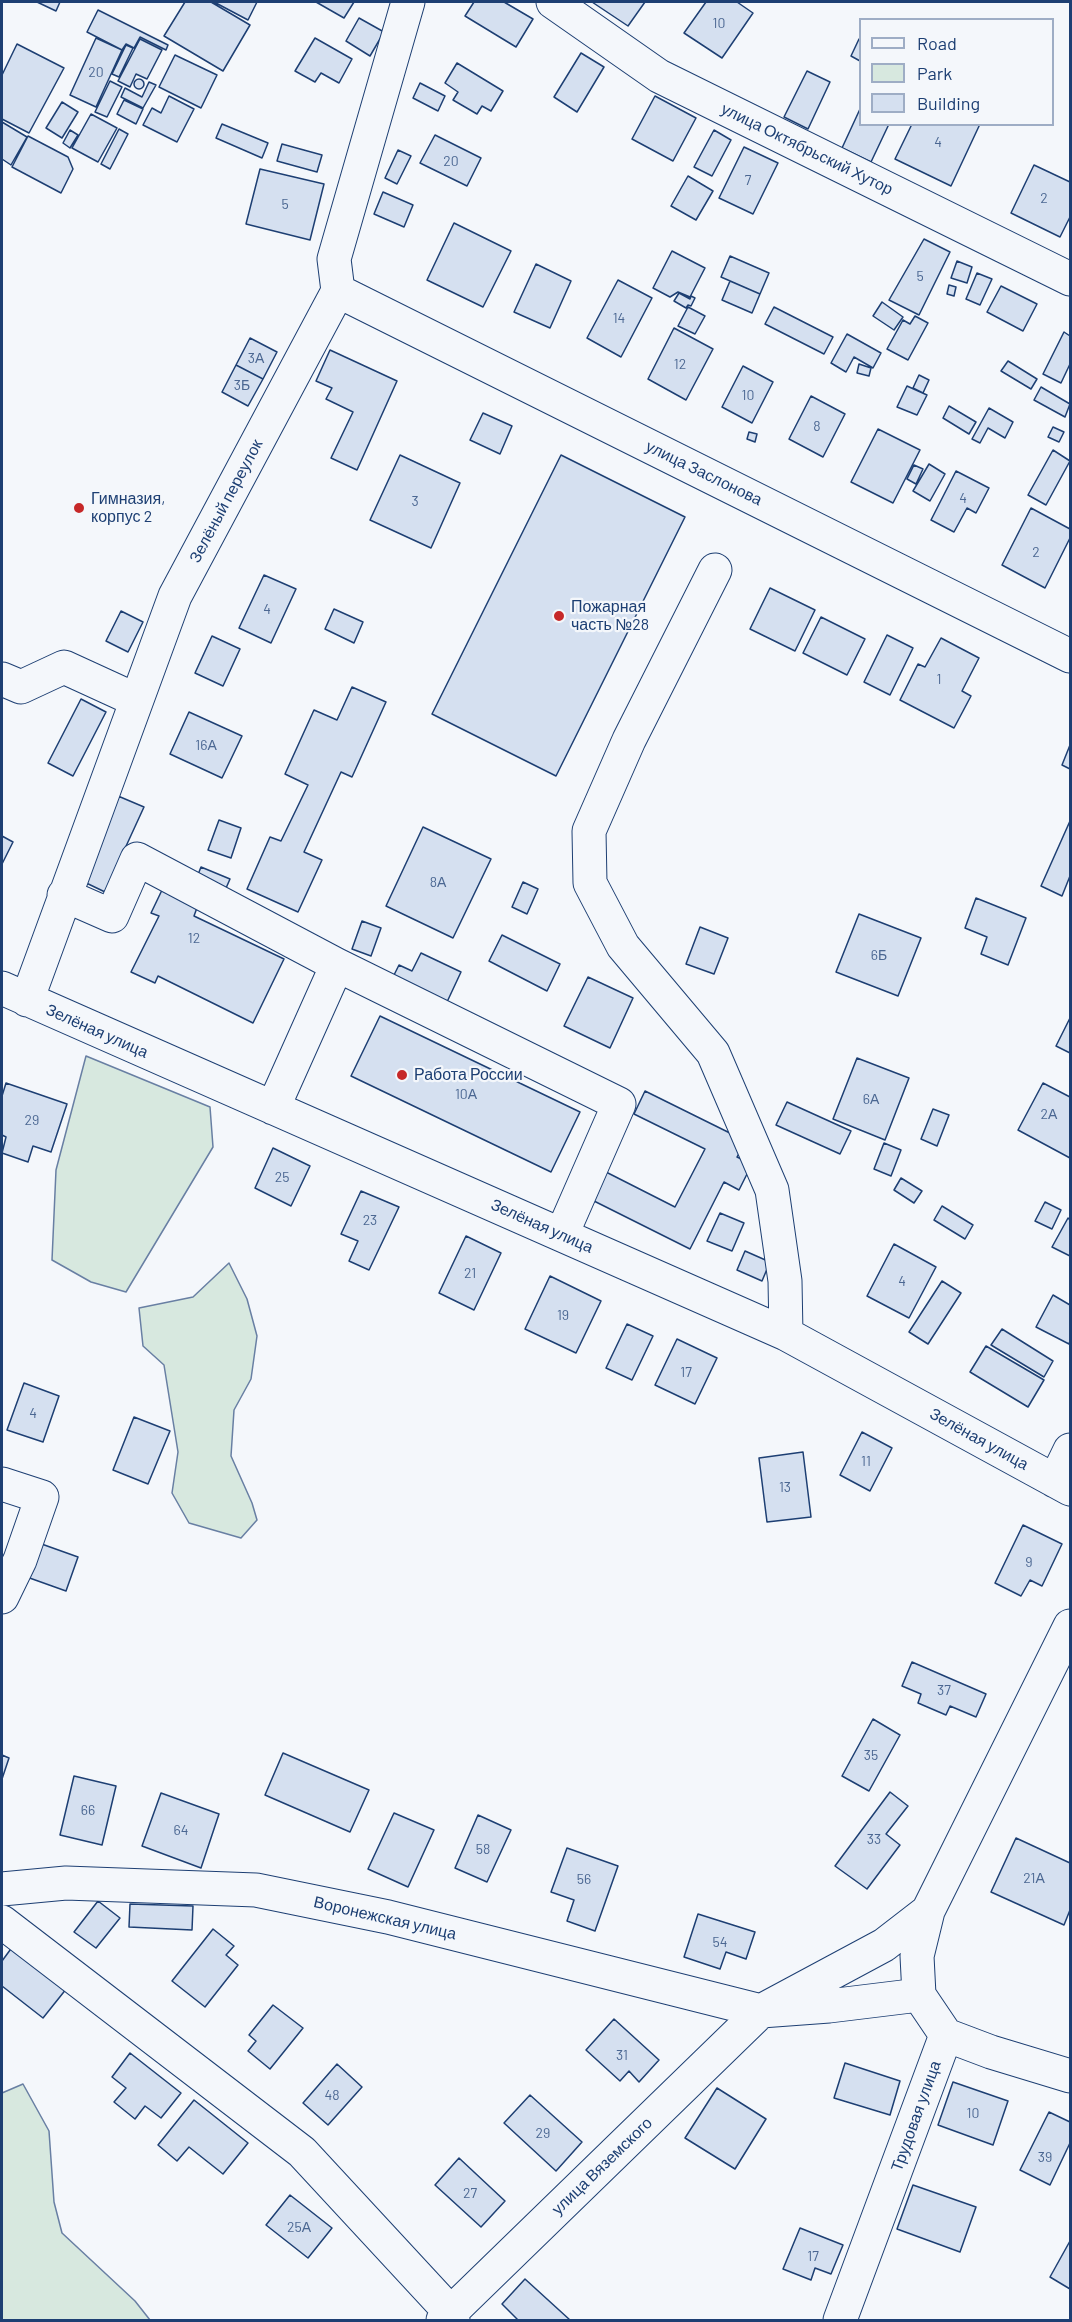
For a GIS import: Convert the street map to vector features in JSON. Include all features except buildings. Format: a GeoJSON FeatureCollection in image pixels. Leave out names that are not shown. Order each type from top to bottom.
{"type":"FeatureCollection","features":[{"type":"Feature","properties":{"kind":"street"},"geometry":{"type":"LineString","coordinates":[[338,291],[334,260],[408,2]]}},
{"type":"Feature","properties":{"kind":"street","name":"улица Октябрьский Хутор"},"geometry":{"type":"LineString","coordinates":[[553,2],[659,76],[1071,279]]}},
{"type":"Feature","properties":{"kind":"street","name":"улица Заслонова"},"geometry":{"type":"LineString","coordinates":[[338,291],[1071,656]]}},
{"type":"Feature","properties":{"kind":"street","name":"Зелёный переулок"},"geometry":{"type":"LineString","coordinates":[[14,994],[64,895],[175,596],[338,291]]}},
{"type":"Feature","properties":{"kind":"street"},"geometry":{"type":"LineString","coordinates":[[715,570],[628,740],[589,831],[590,883],[623,946],[713,1053],[771,1190],[785,1281],[786,1334]]}},
{"type":"Feature","properties":{"kind":"street"},"geometry":{"type":"LineString","coordinates":[[2,679],[21,687],[64,667],[136,700]]}},
{"type":"Feature","properties":{"kind":"street"},"geometry":{"type":"LineString","coordinates":[[64,895],[112,916],[136,859],[337,965],[620,1104],[562,1234]]}},
{"type":"Feature","properties":{"kind":"street"},"geometry":{"type":"LineString","coordinates":[[273,1108],[337,965]]}},
{"type":"Feature","properties":{"kind":"street","name":"Зелёная улица"},"geometry":{"type":"LineString","coordinates":[[14,994],[786,1334],[1063,1485]]}},
{"type":"Feature","properties":{"kind":"street"},"geometry":{"type":"LineString","coordinates":[[1063,1485],[1071,1450]]}},
{"type":"Feature","properties":{"kind":"street"},"geometry":{"type":"LineString","coordinates":[[2,1484],[42,1497],[20,1560],[2,1597]]}},
{"type":"Feature","properties":{"kind":"street"},"geometry":{"type":"LineString","coordinates":[[1071,1626],[928,1911],[917,1956],[919,1995],[946,2035],[992,2052],[1071,2076]]}},
{"type":"Feature","properties":{"kind":"street","name":"Воронежская улица"},"geometry":{"type":"LineString","coordinates":[[2,1889],[66,1883],[256,1890],[388,1917],[761,2011],[830,2006],[919,1995]]}},
{"type":"Feature","properties":{"kind":"street","name":"улица Вяземского"},"geometry":{"type":"LineString","coordinates":[[449,2318],[761,2011],[884,1945],[928,1911]]}},
{"type":"Feature","properties":{"kind":"street"},"geometry":{"type":"LineString","coordinates":[[2,1922],[302,2152],[449,2318]]}},
{"type":"Feature","properties":{"kind":"street","name":"Трудовая улица"},"geometry":{"type":"LineString","coordinates":[[840,2320],[946,2035]]}},
{"type":"Feature","properties":{"kind":"green space"},"geometry":{"type":"Polygon","coordinates":[[[86,1056],[210,1107],[213,1147],[126,1292],[91,1282],[52,1260],[56,1170],[86,1056]]]}},
{"type":"Feature","properties":{"kind":"green space"},"geometry":{"type":"Polygon","coordinates":[[[229,1263],[247,1299],[257,1336],[251,1379],[234,1410],[231,1456],[257,1520],[241,1538],[189,1523],[172,1493],[178,1452],[164,1365],[143,1346],[139,1308],[193,1297],[229,1263]]]}},
{"type":"Feature","properties":{"kind":"green space"},"geometry":{"type":"Polygon","coordinates":[[[23,2084],[49,2131],[54,2202],[62,2233],[135,2301],[150,2320],[2,2320],[2,2093],[23,2084]]]}},
{"type":"Feature","properties":{"kind":"place","name":"Гимназия, корпус 2"},"geometry":{"type":"Point","coordinates":[79,508]}},
{"type":"Feature","properties":{"kind":"place","name":"Пожарная часть №28"},"geometry":{"type":"Point","coordinates":[559,616]}},
{"type":"Feature","properties":{"kind":"place","name":"Работа России"},"geometry":{"type":"Point","coordinates":[402,1075]}}]}
